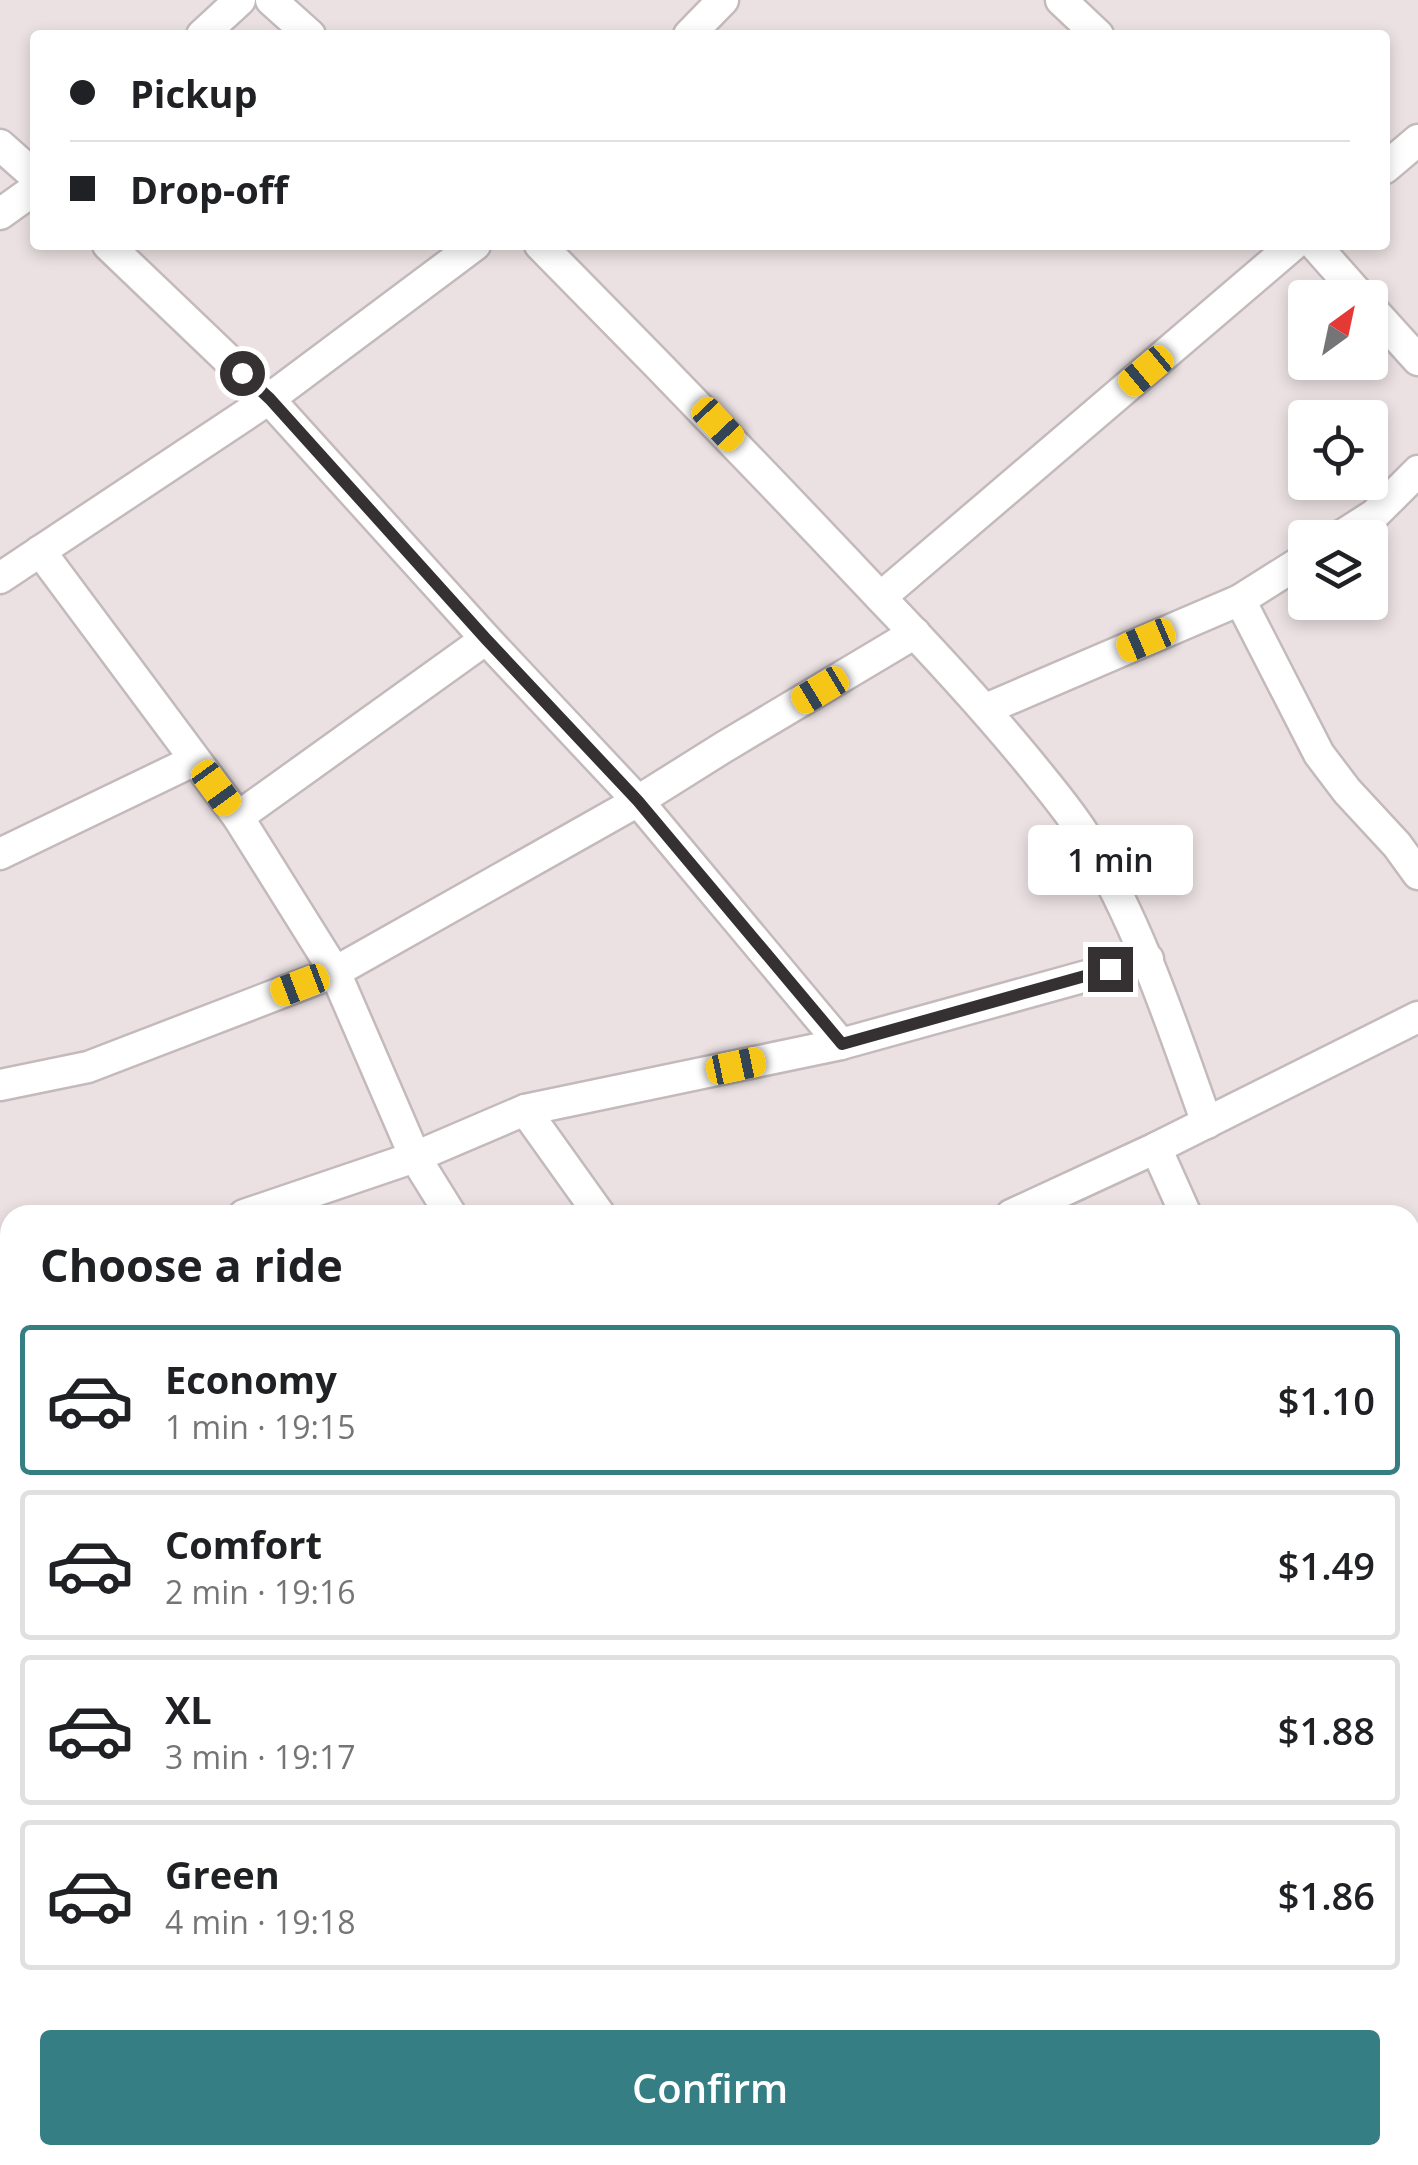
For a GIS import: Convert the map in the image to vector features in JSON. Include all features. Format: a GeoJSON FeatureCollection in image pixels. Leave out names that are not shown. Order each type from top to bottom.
{"type":"FeatureCollection","features":[{"type":"Feature","properties":{"kind":"street"},"geometry":{"type":"LineString","coordinates":[[207,30],[240,0]]}},
{"type":"Feature","properties":{"kind":"street"},"geometry":{"type":"LineString","coordinates":[[271,0],[304,30]]}},
{"type":"Feature","properties":{"kind":"street"},"geometry":{"type":"LineString","coordinates":[[694,30],[723,0]]}},
{"type":"Feature","properties":{"kind":"street"},"geometry":{"type":"LineString","coordinates":[[1060,0],[1093,30]]}},
{"type":"Feature","properties":{"kind":"street"},"geometry":{"type":"LineString","coordinates":[[1390,164],[1418,140]]}},
{"type":"Feature","properties":{"kind":"street"},"geometry":{"type":"LineString","coordinates":[[0,145],[30,172]]}},
{"type":"Feature","properties":{"kind":"street"},"geometry":{"type":"LineString","coordinates":[[0,214],[30,193]]}},
{"type":"Feature","properties":{"kind":"street"},"geometry":{"type":"LineString","coordinates":[[113,250],[270,399],[638,801],[842,1044]]}},
{"type":"Feature","properties":{"kind":"street"},"geometry":{"type":"LineString","coordinates":[[0,578],[270,399],[468,250]]}},
{"type":"Feature","properties":{"kind":"street"},"geometry":{"type":"LineString","coordinates":[[545,250],[718,424],[915,633],[986,709],[1049,787],[1085,836],[1120,896],[1148,958],[1207,1123]]}},
{"type":"Feature","properties":{"kind":"street"},"geometry":{"type":"LineString","coordinates":[[881,597],[1287,250]]}},
{"type":"Feature","properties":{"kind":"street"},"geometry":{"type":"LineString","coordinates":[[1319,250],[1346,280]]}},
{"type":"Feature","properties":{"kind":"street"},"geometry":{"type":"LineString","coordinates":[[1388,326],[1418,360]]}},
{"type":"Feature","properties":{"kind":"street"},"geometry":{"type":"LineString","coordinates":[[1366,520],[1418,471]]}},
{"type":"Feature","properties":{"kind":"street"},"geometry":{"type":"LineString","coordinates":[[40,551],[238,817],[335,972],[415,1157],[445,1205]]}},
{"type":"Feature","properties":{"kind":"street"},"geometry":{"type":"LineString","coordinates":[[986,709],[1240,600],[1288,570]]}},
{"type":"Feature","properties":{"kind":"street"},"geometry":{"type":"LineString","coordinates":[[1240,600],[1319,754],[1418,874]]}},
{"type":"Feature","properties":{"kind":"street"},"geometry":{"type":"LineString","coordinates":[[0,1085],[88,1067],[335,972],[638,801],[915,633]]}},
{"type":"Feature","properties":{"kind":"street"},"geometry":{"type":"LineString","coordinates":[[238,817],[486,639]]}},
{"type":"Feature","properties":{"kind":"street"},"geometry":{"type":"LineString","coordinates":[[0,854],[195,760]]}},
{"type":"Feature","properties":{"kind":"street"},"geometry":{"type":"LineString","coordinates":[[273,1205],[415,1157],[524,1110],[842,1044],[1148,958]]}},
{"type":"Feature","properties":{"kind":"street"},"geometry":{"type":"LineString","coordinates":[[1033,1205],[1418,1017]]}},
{"type":"Feature","properties":{"kind":"street"},"geometry":{"type":"LineString","coordinates":[[524,1110],[593,1205]]}},
{"type":"Feature","properties":{"kind":"street"},"geometry":{"type":"LineString","coordinates":[[1156,1148],[1182,1205]]}},
{"type":"Feature","properties":{"kind":"route"},"geometry":{"type":"LineString","coordinates":[[242,373],[638,801],[842,1044],[1110,969]]}}]}
